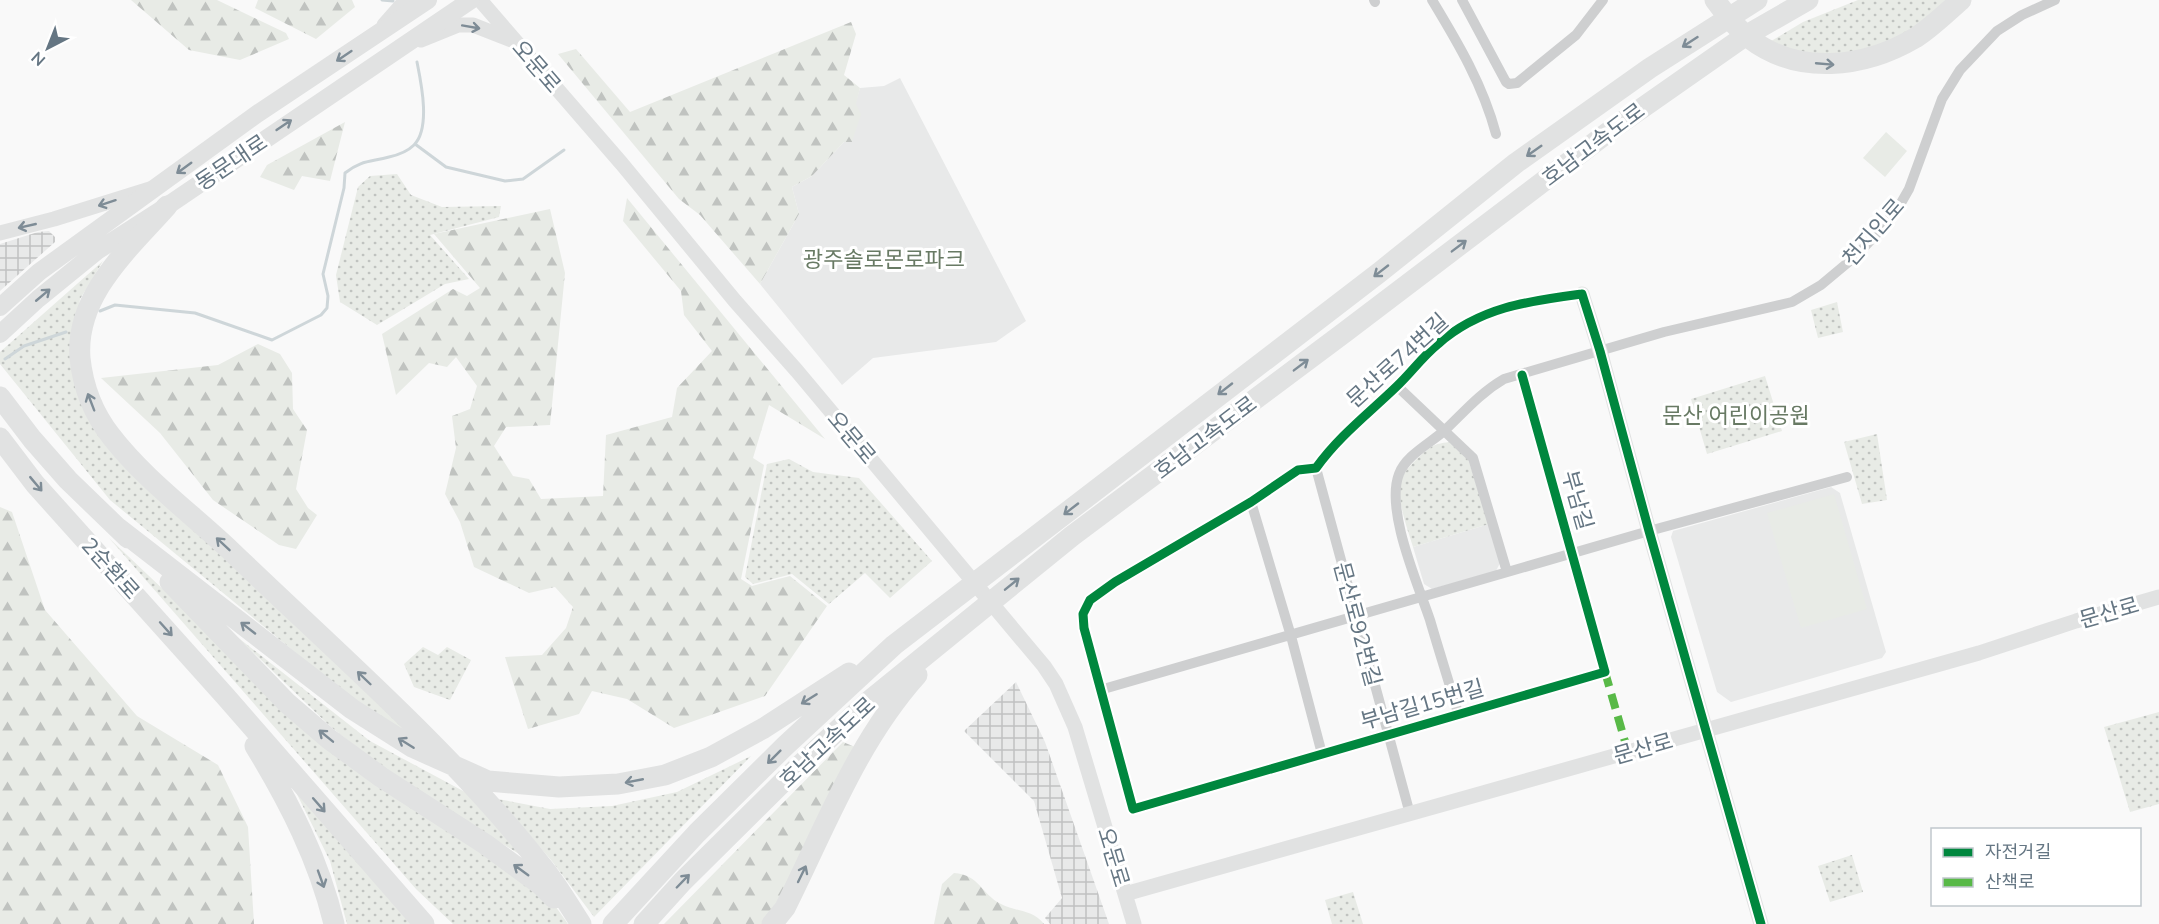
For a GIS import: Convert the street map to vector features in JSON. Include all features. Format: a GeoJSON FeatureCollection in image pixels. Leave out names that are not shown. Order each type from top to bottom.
{"type":"FeatureCollection","features":[{"type":"Feature","properties":{"kind":"highway"},"geometry":{"type":"LineString","coordinates":[[1715,0],[1730,20],[1745,34],[1769,50],[1789,58],[1836,65],[1861,61],[1915,38],[1961,0]]}},
{"type":"Feature","properties":{"kind":"highway","name":"호남고속도로"},"geometry":{"type":"LineString","coordinates":[[612,924],[697,833],[894,645],[1380,272],[1516,163],[1650,68],[1757,0]]}},
{"type":"Feature","properties":{"kind":"highway","name":"호남고속도로"},"geometry":{"type":"LineString","coordinates":[[644,924],[683,881],[797,768],[868,702],[1072,536],[1346,332],[1615,127],[1745,36],[1808,0]]}},
{"type":"Feature","properties":{"kind":"highway"},"geometry":{"type":"LineString","coordinates":[[166,206],[108,271],[91,302],[83,328],[80,356],[84,384],[94,411],[110,436],[128,457],[234,554],[436,748],[542,866],[581,924]]}},
{"type":"Feature","properties":{"kind":"highway","name":"2순환로"},"geometry":{"type":"LineString","coordinates":[[0,397],[68,480],[118,528]]}},
{"type":"Feature","properties":{"kind":"highway","name":"2순환로"},"geometry":{"type":"LineString","coordinates":[[0,438],[35,484],[226,697]]}},
{"type":"Feature","properties":{"kind":"highway"},"geometry":{"type":"LineString","coordinates":[[118,528],[352,708],[412,747],[488,781],[559,787],[618,784],[665,775],[711,757],[764,728],[894,645]]}},
{"type":"Feature","properties":{"kind":"highway"},"geometry":{"type":"LineString","coordinates":[[118,528],[287,703],[328,739],[532,878],[581,924]]}},
{"type":"Feature","properties":{"kind":"highway"},"geometry":{"type":"LineString","coordinates":[[772,924],[785,908],[847,777],[879,724],[904,689],[966,621]]}},
{"type":"Feature","properties":{"kind":"highway"},"geometry":{"type":"LineString","coordinates":[[226,697],[278,785],[309,846],[328,897],[334,924]]}},
{"type":"Feature","properties":{"kind":"highway"},"geometry":{"type":"LineString","coordinates":[[226,697],[424,924]]}},
{"type":"Feature","properties":{"kind":"main road","name":"동문대로"},"geometry":{"type":"LineString","coordinates":[[0,308],[39,272],[256,114],[428,0]]}},
{"type":"Feature","properties":{"kind":"main road","name":"동문대로"},"geometry":{"type":"LineString","coordinates":[[0,334],[97,250],[471,0]]}},
{"type":"Feature","properties":{"kind":"street"},"geometry":{"type":"LineString","coordinates":[[374,36],[406,0]]}},
{"type":"Feature","properties":{"kind":"street","name":"오문로"},"geometry":{"type":"LineString","coordinates":[[480,0],[622,164],[735,301],[1028,644],[1056,684],[1075,728],[1134,924]]}},
{"type":"Feature","properties":{"kind":"street"},"geometry":{"type":"LineString","coordinates":[[1432,0],[1466,55],[1490,112],[1496,134]]}},
{"type":"Feature","properties":{"kind":"street"},"geometry":{"type":"LineString","coordinates":[[1462,0],[1506,82],[1512,84],[1517,83],[1566,44],[1603,0]]}},
{"type":"Feature","properties":{"kind":"street","name":"천지인로"},"geometry":{"type":"LineString","coordinates":[[1422,598],[1406,549],[1396,506],[1395,491],[1400,472],[1406,463],[1444,431],[1485,390],[1504,379],[1664,332],[1792,302],[1821,285],[1864,247],[1901,203],[1909,189],[1942,99],[1960,70],[1997,31],[2022,15],[2055,0]]}},
{"type":"Feature","properties":{"kind":"street"},"geometry":{"type":"LineString","coordinates":[[397,49],[458,25],[472,25],[517,42]]}},
{"type":"Feature","properties":{"kind":"street","name":"동문대로"},"geometry":{"type":"LineString","coordinates":[[0,233],[54,219],[160,185]]}},
{"type":"Feature","properties":{"kind":"street","name":"문산로74번길"},"geometry":{"type":"LineString","coordinates":[[1316,468],[1328,451],[1347,432],[1397,386],[1414,366],[1459,327],[1486,314],[1523,302],[1582,294],[1761,924]]}},
{"type":"Feature","properties":{"kind":"street","name":"부남길"},"geometry":{"type":"LineString","coordinates":[[1522,375],[1573,554]]}},
{"type":"Feature","properties":{"kind":"street"},"geometry":{"type":"LineString","coordinates":[[1397,386],[1473,458],[1507,572]]}},
{"type":"Feature","properties":{"kind":"street"},"geometry":{"type":"LineString","coordinates":[[1100,690],[1084,628],[1083,614],[1090,600],[1115,582],[1251,502],[1298,470],[1316,468]]}},
{"type":"Feature","properties":{"kind":"street","name":"문산로92번길"},"geometry":{"type":"LineString","coordinates":[[1316,468],[1410,814]]}},
{"type":"Feature","properties":{"kind":"street","name":"부남길"},"geometry":{"type":"LineString","coordinates":[[1100,690],[1649,531],[1847,477]]}},
{"type":"Feature","properties":{"kind":"street"},"geometry":{"type":"LineString","coordinates":[[1251,502],[1291,636],[1322,754]]}},
{"type":"Feature","properties":{"kind":"street","name":"부남길15번길"},"geometry":{"type":"LineString","coordinates":[[1100,690],[1133,809],[1605,672],[1573,554]]}},
{"type":"Feature","properties":{"kind":"street","name":"문산로"},"geometry":{"type":"LineString","coordinates":[[1125,894],[1979,653],[2159,597]]}},
{"type":"Feature","properties":{"kind":"street"},"geometry":{"type":"LineString","coordinates":[[1422,598],[1458,713]]}},
{"type":"Feature","properties":{"kind":"shaded area","name":"광주솔로몬로파크"},"geometry":{"type":"Polygon","coordinates":[[[900,78],[1026,321],[996,342],[873,358],[842,385],[760,284],[799,214],[792,187],[812,176],[844,142],[860,88],[884,86],[900,78]]]}},
{"type":"Feature","properties":{"kind":"shaded area"},"geometry":{"type":"Polygon","coordinates":[[[49,231],[55,237],[55,242],[0,291],[0,244],[38,232],[49,231]]]}},
{"type":"Feature","properties":{"kind":"shaded area"},"geometry":{"type":"Polygon","coordinates":[[[1831,487],[1840,493],[1886,652],[1882,658],[1731,702],[1717,692],[1671,537],[1673,531],[1831,487]]]}},
{"type":"Feature","properties":{"kind":"shaded area"},"geometry":{"type":"Polygon","coordinates":[[[1489,524],[1500,563],[1496,571],[1432,589],[1424,584],[1413,547],[1489,524]]]}},
{"type":"Feature","properties":{"kind":"shaded area"},"geometry":{"type":"Polygon","coordinates":[[[1016,682],[1045,742],[1109,924],[1050,924],[1045,918],[1062,898],[1034,801],[964,731],[1016,682]]]}},
{"type":"Feature","properties":{"kind":"green space"},"geometry":{"type":"Polygon","coordinates":[[[131,0],[217,0],[286,33],[289,39],[240,60],[189,50],[131,0]]]}},
{"type":"Feature","properties":{"kind":"green space"},"geometry":{"type":"Polygon","coordinates":[[[258,0],[352,0],[355,7],[316,39],[255,8],[258,0]]]}},
{"type":"Feature","properties":{"kind":"green space"},"geometry":{"type":"Polygon","coordinates":[[[1858,0],[1961,0],[1861,61],[1763,46],[1803,22],[1858,0]]]}},
{"type":"Feature","properties":{"kind":"green space"},"geometry":{"type":"Polygon","coordinates":[[[851,22],[856,34],[844,75],[860,88],[856,104],[861,114],[852,142],[844,142],[812,176],[792,187],[799,214],[760,284],[700,215],[679,199],[558,54],[576,49],[630,112],[851,22]]]}},
{"type":"Feature","properties":{"kind":"green space"},"geometry":{"type":"Polygon","coordinates":[[[345,122],[330,181],[302,176],[294,190],[260,177],[267,165],[345,122]]]}},
{"type":"Feature","properties":{"kind":"green space"},"geometry":{"type":"Polygon","coordinates":[[[1886,132],[1907,151],[1885,177],[1863,158],[1886,132]]]}},
{"type":"Feature","properties":{"kind":"green space"},"geometry":{"type":"Polygon","coordinates":[[[397,174],[411,195],[442,207],[501,206],[499,217],[430,235],[469,279],[445,284],[377,325],[340,302],[336,275],[358,187],[370,176],[397,174]]]}},
{"type":"Feature","properties":{"kind":"green space"},"geometry":{"type":"Polygon","coordinates":[[[627,198],[825,439],[769,405],[753,458],[764,465],[741,579],[752,586],[790,576],[827,606],[765,696],[674,728],[627,699],[592,691],[579,714],[528,729],[505,657],[542,655],[566,628],[573,607],[555,587],[529,593],[474,567],[460,522],[445,494],[456,448],[452,416],[470,409],[477,386],[456,357],[447,367],[429,363],[396,395],[382,334],[453,289],[467,296],[480,288],[434,234],[550,209],[565,273],[550,425],[506,427],[494,446],[513,476],[529,479],[541,499],[603,496],[606,435],[672,417],[677,388],[712,351],[684,315],[681,291],[623,221],[627,198]]]}},
{"type":"Feature","properties":{"kind":"green space"},"geometry":{"type":"Polygon","coordinates":[[[103,261],[80,299],[73,354],[91,410],[420,743],[375,718],[110,500],[0,364],[0,352],[103,261]]]}},
{"type":"Feature","properties":{"kind":"green space"},"geometry":{"type":"Polygon","coordinates":[[[1837,302],[1843,332],[1818,338],[1811,310],[1837,302]]]}},
{"type":"Feature","properties":{"kind":"green space"},"geometry":{"type":"Polygon","coordinates":[[[258,344],[280,354],[292,373],[293,409],[307,430],[296,489],[308,508],[317,515],[296,549],[279,545],[213,500],[160,433],[101,378],[218,365],[258,344]]]}},
{"type":"Feature","properties":{"kind":"green space","name":"문산 어린이공원"},"geometry":{"type":"Polygon","coordinates":[[[1765,376],[1782,431],[1707,454],[1691,399],[1765,376]]]}},
{"type":"Feature","properties":{"kind":"green space"},"geometry":{"type":"Polygon","coordinates":[[[1877,434],[1887,500],[1862,504],[1844,442],[1877,434]]]}},
{"type":"Feature","properties":{"kind":"green space"},"geometry":{"type":"Polygon","coordinates":[[[1449,442],[1468,459],[1489,524],[1413,547],[1401,502],[1402,478],[1410,466],[1427,450],[1449,442]]]}},
{"type":"Feature","properties":{"kind":"green space"},"geometry":{"type":"Polygon","coordinates":[[[789,459],[813,472],[859,478],[932,561],[890,598],[865,573],[829,604],[792,574],[753,584],[745,577],[767,464],[789,459]]]}},
{"type":"Feature","properties":{"kind":"green space"},"geometry":{"type":"Polygon","coordinates":[[[1834,494],[1867,609],[1801,628],[1767,513],[1834,494]]]}},
{"type":"Feature","properties":{"kind":"green space"},"geometry":{"type":"Polygon","coordinates":[[[0,507],[12,512],[45,610],[137,716],[218,765],[248,827],[254,924],[0,924],[0,507]]]}},
{"type":"Feature","properties":{"kind":"green space"},"geometry":{"type":"Polygon","coordinates":[[[109,538],[307,726],[529,881],[551,900],[568,924],[453,924],[416,889],[109,538]]]}},
{"type":"Feature","properties":{"kind":"green space"},"geometry":{"type":"Polygon","coordinates":[[[236,636],[370,741],[465,792],[534,863],[399,781],[331,727],[236,636]]]}},
{"type":"Feature","properties":{"kind":"green space"},"geometry":{"type":"Polygon","coordinates":[[[423,647],[438,655],[447,647],[471,660],[450,700],[414,687],[404,664],[423,647]]]}},
{"type":"Feature","properties":{"kind":"green space"},"geometry":{"type":"Polygon","coordinates":[[[2159,712],[2159,804],[2130,812],[2104,727],[2159,712]]]}},
{"type":"Feature","properties":{"kind":"green space"},"geometry":{"type":"Polygon","coordinates":[[[843,742],[855,747],[766,924],[664,924],[843,742]]]}},
{"type":"Feature","properties":{"kind":"green space"},"geometry":{"type":"Polygon","coordinates":[[[751,756],[594,917],[551,860],[498,799],[550,809],[612,806],[677,792],[751,756]]]}},
{"type":"Feature","properties":{"kind":"green space"},"geometry":{"type":"Polygon","coordinates":[[[289,778],[419,924],[347,924],[330,861],[289,778]]]}},
{"type":"Feature","properties":{"kind":"green space"},"geometry":{"type":"Polygon","coordinates":[[[1852,855],[1863,892],[1830,902],[1818,866],[1852,855]]]}},
{"type":"Feature","properties":{"kind":"green space"},"geometry":{"type":"Polygon","coordinates":[[[954,873],[970,877],[994,900],[1007,907],[1024,911],[1044,924],[934,924],[942,884],[954,873]]]}},
{"type":"Feature","properties":{"kind":"green space"},"geometry":{"type":"Polygon","coordinates":[[[1353,892],[1363,924],[1332,924],[1325,900],[1353,892]]]}},
{"type":"Feature","properties":{"kind":"waterway"},"geometry":{"type":"LineString","coordinates":[[382,0],[393,1]]}},
{"type":"Feature","properties":{"kind":"waterway"},"geometry":{"type":"LineString","coordinates":[[100,311],[115,305],[195,313],[272,340],[321,315],[327,308],[328,296],[323,274],[344,188],[345,173],[361,164],[403,152],[414,145],[419,137],[422,128],[423,105],[417,62]]}},
{"type":"Feature","properties":{"kind":"waterway"},"geometry":{"type":"LineString","coordinates":[[415,144],[446,167],[505,181],[523,179],[564,150]]}},
{"type":"Feature","properties":{"kind":"waterway"},"geometry":{"type":"LineString","coordinates":[[5,359],[24,346],[66,332]]}},
{"type":"Feature","properties":{"kind":"marked path"},"geometry":{"type":"LineString","coordinates":[[1605,672],[1628,752]]}},
{"type":"Feature","properties":{"kind":"cycle path"},"geometry":{"type":"LineString","coordinates":[[1522,375],[1605,672],[1133,809],[1084,628],[1083,614],[1090,600],[1115,582],[1251,502],[1298,470],[1316,468],[1344,435],[1401,382],[1432,349],[1454,332],[1488,314],[1506,308],[1582,294],[1761,924]]}}]}
